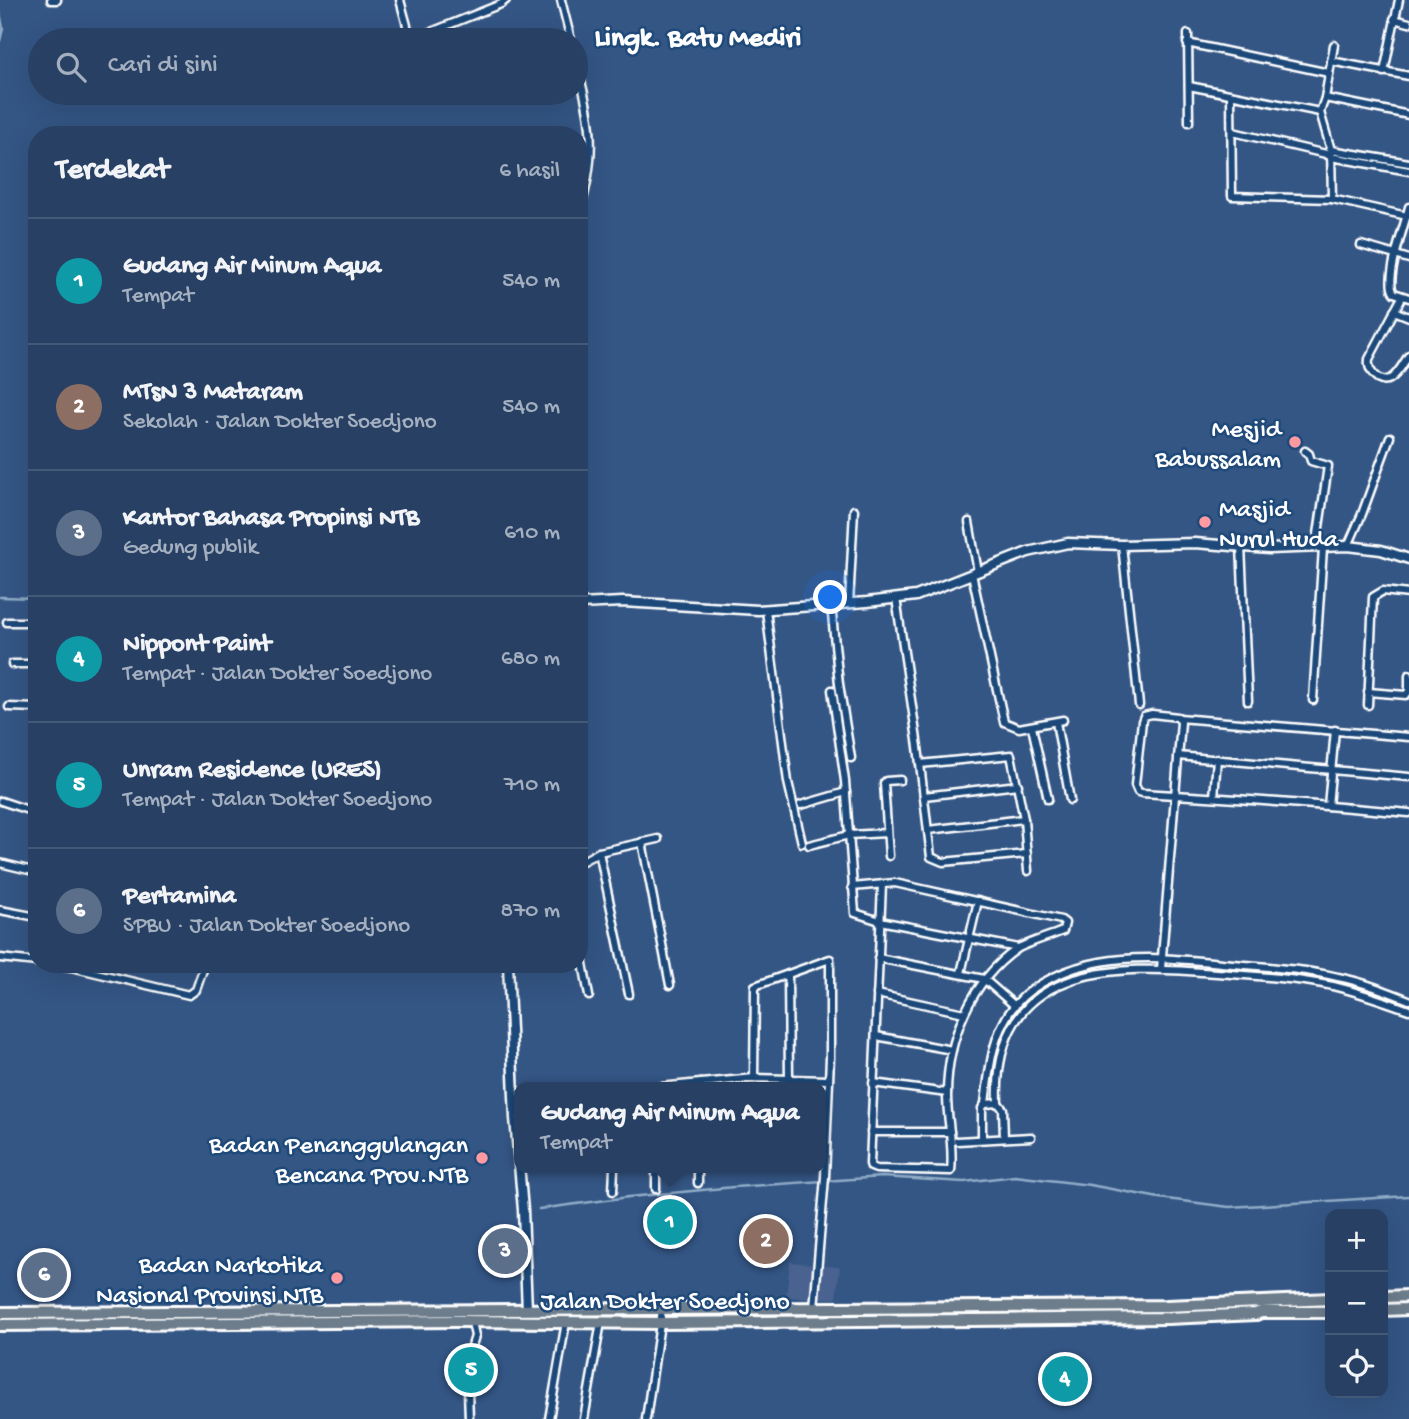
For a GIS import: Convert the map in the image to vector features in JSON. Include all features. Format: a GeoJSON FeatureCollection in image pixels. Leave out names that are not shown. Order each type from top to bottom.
{"type":"FeatureCollection","features":[{"type":"Feature","properties":{"kind":"highway"},"geometry":{"type":"LineString","coordinates":[[1388,1297],[1409,1296]]}},
{"type":"Feature","properties":{"kind":"highway","name":"Jalan Dokter Soedjono"},"geometry":{"type":"LineString","coordinates":[[0,1313],[1166,1306],[1325,1299]]}},
{"type":"Feature","properties":{"kind":"highway"},"geometry":{"type":"LineString","coordinates":[[1147,1306],[1151,1311],[1150,1318]]}},
{"type":"Feature","properties":{"kind":"highway"},"geometry":{"type":"LineString","coordinates":[[1166,1306],[1164,1311],[1168,1318]]}},
{"type":"Feature","properties":{"kind":"highway"},"geometry":{"type":"LineString","coordinates":[[942,1307],[947,1308],[949,1313],[942,1319]]}},
{"type":"Feature","properties":{"kind":"highway"},"geometry":{"type":"LineString","coordinates":[[962,1307],[957,1308],[954,1313],[957,1318],[962,1319]]}},
{"type":"Feature","properties":{"kind":"highway"},"geometry":{"type":"LineString","coordinates":[[1388,1310],[1409,1309]]}},
{"type":"Feature","properties":{"kind":"highway"},"geometry":{"type":"LineString","coordinates":[[472,1310],[472,1322]]}},
{"type":"Feature","properties":{"kind":"highway"},"geometry":{"type":"LineString","coordinates":[[94,1311],[94,1323]]}},
{"type":"Feature","properties":{"kind":"highway","name":"Jalan Dokter Soedjono"},"geometry":{"type":"LineString","coordinates":[[0,1325],[472,1322],[660,1326],[942,1319],[1168,1318],[1261,1312],[1325,1312]]}},
{"type":"Feature","properties":{"kind":"street"},"geometry":{"type":"LineString","coordinates":[[51,0],[57,0]]}},
{"type":"Feature","properties":{"kind":"street"},"geometry":{"type":"LineString","coordinates":[[441,28],[506,0]]}},
{"type":"Feature","properties":{"kind":"street"},"geometry":{"type":"LineString","coordinates":[[561,0],[567,28]]}},
{"type":"Feature","properties":{"kind":"street"},"geometry":{"type":"LineString","coordinates":[[1384,72],[1399,0]]}},
{"type":"Feature","properties":{"kind":"street"},"geometry":{"type":"LineString","coordinates":[[400,1],[408,28]]}},
{"type":"Feature","properties":{"kind":"street"},"geometry":{"type":"LineString","coordinates":[[1394,19],[1409,23]]}},
{"type":"Feature","properties":{"kind":"street"},"geometry":{"type":"LineString","coordinates":[[1188,34],[1189,122]]}},
{"type":"Feature","properties":{"kind":"street"},"geometry":{"type":"LineString","coordinates":[[1187,43],[1329,73]]}},
{"type":"Feature","properties":{"kind":"street"},"geometry":{"type":"LineString","coordinates":[[1332,199],[1330,153],[1320,112],[1334,46]]}},
{"type":"Feature","properties":{"kind":"street"},"geometry":{"type":"LineString","coordinates":[[1331,61],[1409,76]]}},
{"type":"Feature","properties":{"kind":"street"},"geometry":{"type":"LineString","coordinates":[[1189,86],[1320,112]]}},
{"type":"Feature","properties":{"kind":"street"},"geometry":{"type":"LineString","coordinates":[[1231,95],[1232,196],[1332,199],[1407,222]]}},
{"type":"Feature","properties":{"kind":"street"},"geometry":{"type":"LineString","coordinates":[[1325,97],[1409,115]]}},
{"type":"Feature","properties":{"kind":"street"},"geometry":{"type":"LineString","coordinates":[[586,105],[591,128],[588,182]]}},
{"type":"Feature","properties":{"kind":"street"},"geometry":{"type":"LineString","coordinates":[[1233,132],[1409,171]]}},
{"type":"Feature","properties":{"kind":"street"},"geometry":{"type":"LineString","coordinates":[[1330,153],[1409,163]]}},
{"type":"Feature","properties":{"kind":"street"},"geometry":{"type":"LineString","coordinates":[[1409,207],[1407,222],[1395,255],[1391,284],[1392,292],[1405,298],[1394,311],[1369,359],[1368,367],[1371,373],[1382,380],[1390,379],[1409,355]]}},
{"type":"Feature","properties":{"kind":"street"},"geometry":{"type":"LineString","coordinates":[[1361,245],[1409,260]]}},
{"type":"Feature","properties":{"kind":"street"},"geometry":{"type":"LineString","coordinates":[[1394,311],[1409,317]]}},
{"type":"Feature","properties":{"kind":"street"},"geometry":{"type":"LineString","coordinates":[[1348,546],[1390,437]]}},
{"type":"Feature","properties":{"kind":"street"},"geometry":{"type":"LineString","coordinates":[[1305,451],[1311,461],[1328,466],[1319,548],[1313,700]]}},
{"type":"Feature","properties":{"kind":"street"},"geometry":{"type":"LineString","coordinates":[[849,601],[855,510]]}},
{"type":"Feature","properties":{"kind":"street"},"geometry":{"type":"LineString","coordinates":[[969,523],[975,570],[1004,722],[1020,728],[1059,721],[1070,800]]}},
{"type":"Feature","properties":{"kind":"street"},"geometry":{"type":"LineString","coordinates":[[588,604],[623,602],[766,610],[916,596],[975,570],[1058,544],[1195,543],[1269,549],[1348,546],[1392,553],[1409,559]]}},
{"type":"Feature","properties":{"kind":"street"},"geometry":{"type":"LineString","coordinates":[[1122,545],[1139,705]]}},
{"type":"Feature","properties":{"kind":"street"},"geometry":{"type":"LineString","coordinates":[[1241,546],[1248,701]]}},
{"type":"Feature","properties":{"kind":"street"},"geometry":{"type":"LineString","coordinates":[[1368,705],[1373,597],[1383,591],[1409,594]]}},
{"type":"Feature","properties":{"kind":"street"},"geometry":{"type":"LineString","coordinates":[[896,598],[931,857],[943,862],[1027,854]]}},
{"type":"Feature","properties":{"kind":"street"},"geometry":{"type":"LineString","coordinates":[[831,606],[839,684],[851,758]]}},
{"type":"Feature","properties":{"kind":"street"},"geometry":{"type":"LineString","coordinates":[[766,610],[789,785],[806,844],[849,835],[887,833]]}},
{"type":"Feature","properties":{"kind":"street"},"geometry":{"type":"LineString","coordinates":[[7,622],[28,622]]}},
{"type":"Feature","properties":{"kind":"street"},"geometry":{"type":"LineString","coordinates":[[12,664],[28,664]]}},
{"type":"Feature","properties":{"kind":"street"},"geometry":{"type":"LineString","coordinates":[[1368,692],[1402,696],[1409,691],[1409,675]]}},
{"type":"Feature","properties":{"kind":"street"},"geometry":{"type":"LineString","coordinates":[[832,690],[846,792],[855,913],[880,921],[1018,948]]}},
{"type":"Feature","properties":{"kind":"street"},"geometry":{"type":"LineString","coordinates":[[9,707],[28,708]]}},
{"type":"Feature","properties":{"kind":"street"},"geometry":{"type":"LineString","coordinates":[[1409,737],[1152,714],[1143,717],[1135,785],[1138,792],[1409,813]]}},
{"type":"Feature","properties":{"kind":"street"},"geometry":{"type":"LineString","coordinates":[[1161,969],[1181,722],[1179,718]]}},
{"type":"Feature","properties":{"kind":"street"},"geometry":{"type":"LineString","coordinates":[[1032,727],[1048,799]]}},
{"type":"Feature","properties":{"kind":"street"},"geometry":{"type":"LineString","coordinates":[[1328,806],[1335,730]]}},
{"type":"Feature","properties":{"kind":"street"},"geometry":{"type":"LineString","coordinates":[[920,764],[1011,755],[1024,819],[1028,871]]}},
{"type":"Feature","properties":{"kind":"street"},"geometry":{"type":"LineString","coordinates":[[1178,755],[1409,777]]}},
{"type":"Feature","properties":{"kind":"street"},"geometry":{"type":"LineString","coordinates":[[1214,797],[1217,759]]}},
{"type":"Feature","properties":{"kind":"street"},"geometry":{"type":"LineString","coordinates":[[889,856],[884,783],[886,780],[900,780]]}},
{"type":"Feature","properties":{"kind":"street"},"geometry":{"type":"LineString","coordinates":[[924,796],[1018,785]]}},
{"type":"Feature","properties":{"kind":"street"},"geometry":{"type":"LineString","coordinates":[[801,804],[846,792]]}},
{"type":"Feature","properties":{"kind":"street"},"geometry":{"type":"LineString","coordinates":[[1,801],[28,810]]}},
{"type":"Feature","properties":{"kind":"street"},"geometry":{"type":"LineString","coordinates":[[928,830],[1024,819]]}},
{"type":"Feature","properties":{"kind":"street"},"geometry":{"type":"LineString","coordinates":[[588,858],[599,852],[658,839]]}},
{"type":"Feature","properties":{"kind":"street"},"geometry":{"type":"LineString","coordinates":[[642,842],[670,985]]}},
{"type":"Feature","properties":{"kind":"street"},"geometry":{"type":"LineString","coordinates":[[599,852],[629,994]]}},
{"type":"Feature","properties":{"kind":"street"},"geometry":{"type":"LineString","coordinates":[[0,863],[28,870]]}},
{"type":"Feature","properties":{"kind":"street"},"geometry":{"type":"LineString","coordinates":[[852,887],[882,884],[895,883],[1065,923],[1063,931],[1018,948],[984,979],[964,1013],[952,1050],[947,1093],[952,1168],[948,1171],[871,1167],[882,884]]}},
{"type":"Feature","properties":{"kind":"street"},"geometry":{"type":"LineString","coordinates":[[961,973],[978,901]]}},
{"type":"Feature","properties":{"kind":"street"},"geometry":{"type":"LineString","coordinates":[[0,910],[28,915]]}},
{"type":"Feature","properties":{"kind":"street"},"geometry":{"type":"LineString","coordinates":[[0,958],[28,961]]}},
{"type":"Feature","properties":{"kind":"street"},"geometry":{"type":"LineString","coordinates":[[878,958],[984,979],[1022,1012]]}},
{"type":"Feature","properties":{"kind":"street"},"geometry":{"type":"LineString","coordinates":[[754,1078],[753,990],[756,985],[826,959],[831,960],[826,1110]]}},
{"type":"Feature","properties":{"kind":"street"},"geometry":{"type":"LineString","coordinates":[[982,1139],[981,1111],[985,1104],[995,1046],[998,1034],[1014,1005],[1029,991],[1051,978],[1079,968],[1100,962],[1162,959],[1310,972],[1358,982],[1409,1000]]}},
{"type":"Feature","properties":{"kind":"street"},"geometry":{"type":"LineString","coordinates":[[1004,1138],[1003,1109],[998,1103],[1000,1058],[1007,1037],[1022,1012],[1036,999],[1055,987],[1084,976],[1161,969],[1309,981],[1380,999],[1409,1010]]}},
{"type":"Feature","properties":{"kind":"street"},"geometry":{"type":"LineString","coordinates":[[1309,981],[1310,972]]}},
{"type":"Feature","properties":{"kind":"street"},"geometry":{"type":"LineString","coordinates":[[103,973],[189,995],[195,992],[202,973]]}},
{"type":"Feature","properties":{"kind":"street"},"geometry":{"type":"LineString","coordinates":[[509,973],[514,1118]]}},
{"type":"Feature","properties":{"kind":"street"},"geometry":{"type":"LineString","coordinates":[[585,973],[589,996]]}},
{"type":"Feature","properties":{"kind":"street"},"geometry":{"type":"LineString","coordinates":[[785,1082],[788,974]]}},
{"type":"Feature","properties":{"kind":"street"},"geometry":{"type":"LineString","coordinates":[[877,994],[964,1013]]}},
{"type":"Feature","properties":{"kind":"street"},"geometry":{"type":"LineString","coordinates":[[876,1036],[952,1050]]}},
{"type":"Feature","properties":{"kind":"street"},"geometry":{"type":"LineString","coordinates":[[745,1082],[754,1078],[828,1080]]}},
{"type":"Feature","properties":{"kind":"street"},"geometry":{"type":"LineString","coordinates":[[873,1083],[947,1093]]}},
{"type":"Feature","properties":{"kind":"street"},"geometry":{"type":"LineString","coordinates":[[985,1104],[998,1103]]}},
{"type":"Feature","properties":{"kind":"street"},"geometry":{"type":"LineString","coordinates":[[871,1132],[950,1132]]}},
{"type":"Feature","properties":{"kind":"street"},"geometry":{"type":"LineString","coordinates":[[957,1141],[1031,1137]]}},
{"type":"Feature","properties":{"kind":"street"},"geometry":{"type":"LineString","coordinates":[[520,1173],[524,1212],[527,1310]]}},
{"type":"Feature","properties":{"kind":"street"},"geometry":{"type":"LineString","coordinates":[[613,1191],[614,1173]]}},
{"type":"Feature","properties":{"kind":"street"},"geometry":{"type":"LineString","coordinates":[[656,1173],[656,1189]]}},
{"type":"Feature","properties":{"kind":"street"},"geometry":{"type":"LineString","coordinates":[[698,1173],[698,1183]]}},
{"type":"Feature","properties":{"kind":"street"},"geometry":{"type":"LineString","coordinates":[[814,1308],[825,1173]]}},
{"type":"Feature","properties":{"kind":"street"},"geometry":{"type":"LineString","coordinates":[[646,1419],[662,1310]]}},
{"type":"Feature","properties":{"kind":"street"},"geometry":{"type":"LineString","coordinates":[[469,1419],[467,1362],[475,1336],[472,1322]]}},
{"type":"Feature","properties":{"kind":"street"},"geometry":{"type":"LineString","coordinates":[[549,1419],[566,1325]]}},
{"type":"Feature","properties":{"kind":"street"},"geometry":{"type":"LineString","coordinates":[[584,1419],[600,1326]]}},
{"type":"Feature","properties":{"kind":"shaded area"},"geometry":{"type":"Polygon","coordinates":[[[790,1262],[840,1267],[836,1299],[786,1297],[790,1262]]]}},
{"type":"Feature","properties":{"kind":"waterway"},"geometry":{"type":"LineString","coordinates":[[0,13],[3,28],[0,41]]}},
{"type":"Feature","properties":{"kind":"waterway"},"geometry":{"type":"LineString","coordinates":[[0,597],[28,598]]}},
{"type":"Feature","properties":{"kind":"waterway"},"geometry":{"type":"LineString","coordinates":[[539,1209],[734,1187],[882,1177],[964,1182],[1015,1176],[1229,1207],[1409,1196]]}},
{"type":"Feature","properties":{"kind":"place","name":"Mesjid Babussalam"},"geometry":{"type":"Point","coordinates":[1295,442]}},
{"type":"Feature","properties":{"kind":"place","name":"Masjid Nurul Huda"},"geometry":{"type":"Point","coordinates":[1205,522]}},
{"type":"Feature","properties":{"kind":"place","name":"Badan Penanggulangan Bencana Prov.NTB"},"geometry":{"type":"Point","coordinates":[482,1158]}},
{"type":"Feature","properties":{"kind":"place","name":"Gudang Air Minum Aqua"},"geometry":{"type":"Point","coordinates":[670,1222]}},
{"type":"Feature","properties":{"kind":"place","name":"MTsN 3 Mataram"},"geometry":{"type":"Point","coordinates":[766,1241]}},
{"type":"Feature","properties":{"kind":"place","name":"Kantor Bahasa Propinsi NTB"},"geometry":{"type":"Point","coordinates":[505,1251]}},
{"type":"Feature","properties":{"kind":"place","name":"Pertamina"},"geometry":{"type":"Point","coordinates":[44,1275]}},
{"type":"Feature","properties":{"kind":"place","name":"Badan Narkotika Nasional Provinsi NTB"},"geometry":{"type":"Point","coordinates":[337,1278]}},
{"type":"Feature","properties":{"kind":"place","name":"Unram Residence (URES)"},"geometry":{"type":"Point","coordinates":[471,1370]}},
{"type":"Feature","properties":{"kind":"place","name":"Nippont Paint"},"geometry":{"type":"Point","coordinates":[1065,1379]}},
{"type":"Feature","properties":{"kind":"district","name":"Lingk. Batu Mediri"},"geometry":{"type":"Point","coordinates":[698,35]}}]}
